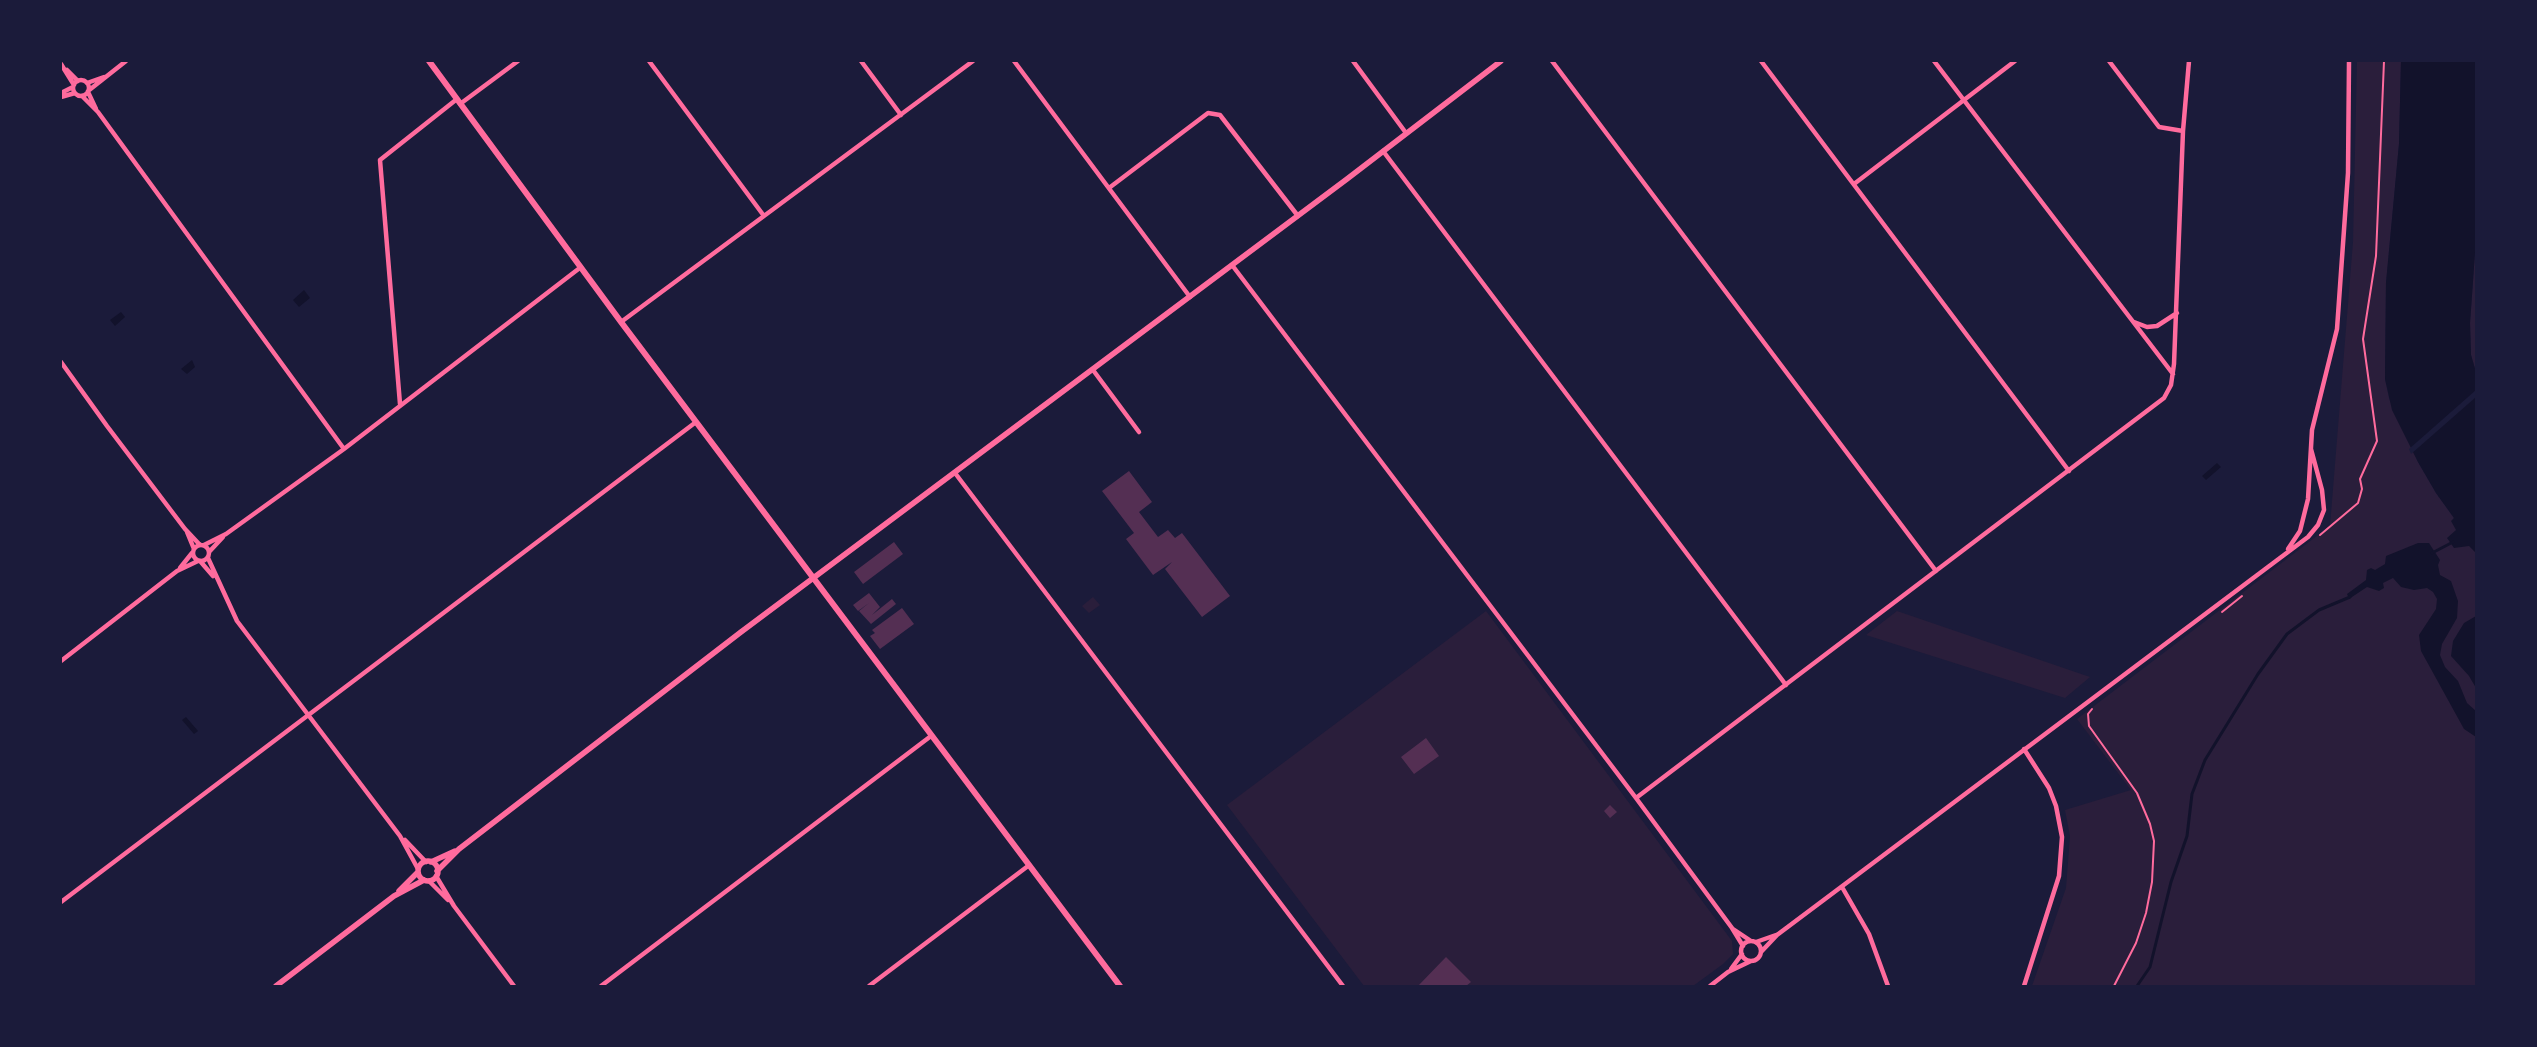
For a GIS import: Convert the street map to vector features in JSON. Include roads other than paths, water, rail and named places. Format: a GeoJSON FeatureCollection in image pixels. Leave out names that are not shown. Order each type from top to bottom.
{"type":"FeatureCollection","features":[{"type":"Feature","properties":{"kind":"main road"},"geometry":{"type":"LineString","coordinates":[[429,61],[621,322],[1120,986]]}},
{"type":"Feature","properties":{"kind":"street"},"geometry":{"type":"LineString","coordinates":[[82,96],[126,61]]}},
{"type":"Feature","properties":{"kind":"street"},"geometry":{"type":"LineString","coordinates":[[400,404],[380,160],[459,101],[518,61]]}},
{"type":"Feature","properties":{"kind":"street"},"geometry":{"type":"LineString","coordinates":[[648,61],[764,216]]}},
{"type":"Feature","properties":{"kind":"street"},"geometry":{"type":"LineString","coordinates":[[861,61],[901,115]]}},
{"type":"Feature","properties":{"kind":"street"},"geometry":{"type":"LineString","coordinates":[[621,322],[973,61]]}},
{"type":"Feature","properties":{"kind":"street"},"geometry":{"type":"LineString","coordinates":[[1014,61],[1190,297]]}},
{"type":"Feature","properties":{"kind":"street"},"geometry":{"type":"LineString","coordinates":[[1353,61],[1406,133]]}},
{"type":"Feature","properties":{"kind":"street"},"geometry":{"type":"LineString","coordinates":[[394,896],[437,874],[459,849],[741,632],[815,579],[1232,266],[1501,61]]}},
{"type":"Feature","properties":{"kind":"street"},"geometry":{"type":"LineString","coordinates":[[1552,61],[1936,571]]}},
{"type":"Feature","properties":{"kind":"street"},"geometry":{"type":"LineString","coordinates":[[1761,61],[2069,471]]}},
{"type":"Feature","properties":{"kind":"street"},"geometry":{"type":"LineString","coordinates":[[1934,61],[2173,374]]}},
{"type":"Feature","properties":{"kind":"street"},"geometry":{"type":"LineString","coordinates":[[1854,184],[2015,61]]}},
{"type":"Feature","properties":{"kind":"street"},"geometry":{"type":"LineString","coordinates":[[2109,61],[2159,128],[2183,131]]}},
{"type":"Feature","properties":{"kind":"street"},"geometry":{"type":"LineString","coordinates":[[1636,798],[2164,398],[2173,374],[2183,131],[2189,61]]}},
{"type":"Feature","properties":{"kind":"street"},"geometry":{"type":"LineString","coordinates":[[2287,550],[2296,538],[2304,518],[2311,480],[2312,430],[2334,344],[2340,307],[2348,173],[2349,61]]}},
{"type":"Feature","properties":{"kind":"street"},"geometry":{"type":"LineString","coordinates":[[62,65],[78,81],[87,83],[105,77]]}},
{"type":"Feature","properties":{"kind":"street"},"geometry":{"type":"LineString","coordinates":[[62,65],[74,86],[75,93]]}},
{"type":"Feature","properties":{"kind":"street"},"geometry":{"type":"LineString","coordinates":[[61,93],[74,86],[78,81]]}},
{"type":"Feature","properties":{"kind":"street"},"geometry":{"type":"LineString","coordinates":[[87,83],[88,92],[98,112]]}},
{"type":"Feature","properties":{"kind":"street"},"geometry":{"type":"LineString","coordinates":[[61,97],[75,93],[82,96],[98,112],[344,448]]}},
{"type":"Feature","properties":{"kind":"street"},"geometry":{"type":"LineString","coordinates":[[1109,188],[1208,114],[1220,115],[1298,216]]}},
{"type":"Feature","properties":{"kind":"street"},"geometry":{"type":"LineString","coordinates":[[1383,151],[1786,685]]}},
{"type":"Feature","properties":{"kind":"street"},"geometry":{"type":"LineString","coordinates":[[1232,266],[1636,798],[1732,928],[1742,946],[1742,954],[1728,972]]}},
{"type":"Feature","properties":{"kind":"street"},"geometry":{"type":"LineString","coordinates":[[177,571],[193,551],[226,534],[344,448],[581,267]]}},
{"type":"Feature","properties":{"kind":"street"},"geometry":{"type":"LineString","coordinates":[[2130,320],[2146,327],[2157,326],[2177,313]]}},
{"type":"Feature","properties":{"kind":"street"},"geometry":{"type":"LineString","coordinates":[[61,362],[185,529],[202,545],[209,555],[216,579],[237,621],[400,836],[418,870],[454,906]]}},
{"type":"Feature","properties":{"kind":"street"},"geometry":{"type":"LineString","coordinates":[[1093,370],[1139,432]]}},
{"type":"Feature","properties":{"kind":"street"},"geometry":{"type":"LineString","coordinates":[[61,902],[696,422]]}},
{"type":"Feature","properties":{"kind":"street"},"geometry":{"type":"LineString","coordinates":[[1710,986],[1728,972],[1759,958],[1761,952],[1777,935],[2287,550],[2300,544],[2315,530],[2324,510],[2322,490],[2311,449]]}},
{"type":"Feature","properties":{"kind":"street"},"geometry":{"type":"LineString","coordinates":[[955,473],[1343,986]]}},
{"type":"Feature","properties":{"kind":"street"},"geometry":{"type":"LineString","coordinates":[[185,529],[199,561],[216,579]]}},
{"type":"Feature","properties":{"kind":"street"},"geometry":{"type":"LineString","coordinates":[[61,661],[177,571],[209,555],[226,534]]}},
{"type":"Feature","properties":{"kind":"street"},"geometry":{"type":"LineString","coordinates":[[601,986],[931,736]]}},
{"type":"Feature","properties":{"kind":"street"},"geometry":{"type":"LineString","coordinates":[[2024,749],[2049,788],[2058,813],[2062,837],[2056,885],[2024,986]]}},
{"type":"Feature","properties":{"kind":"street"},"geometry":{"type":"LineString","coordinates":[[400,836],[428,862],[435,866],[437,874],[454,906],[514,986]]}},
{"type":"Feature","properties":{"kind":"street"},"geometry":{"type":"LineString","coordinates":[[276,986],[394,896],[428,862],[459,849]]}},
{"type":"Feature","properties":{"kind":"street"},"geometry":{"type":"LineString","coordinates":[[869,986],[1028,866]]}},
{"type":"Feature","properties":{"kind":"street"},"geometry":{"type":"LineString","coordinates":[[1842,887],[1869,934],[1888,986]]}},
{"type":"Feature","properties":{"kind":"street"},"geometry":{"type":"LineString","coordinates":[[1732,928],[1760,946],[1761,952]]}},
{"type":"Feature","properties":{"kind":"street"},"geometry":{"type":"LineString","coordinates":[[1742,946],[1777,935]]}},
{"type":"Feature","properties":{"kind":"street"},"geometry":{"type":"LineString","coordinates":[[1742,954],[1751,961]]}},
{"type":"Feature","properties":{"kind":"waterway"},"geometry":{"type":"LineString","coordinates":[[2432,553],[2453,542]]}},
{"type":"Feature","properties":{"kind":"waterway"},"geometry":{"type":"LineString","coordinates":[[2137,986],[2150,967],[2171,882],[2187,836],[2192,794],[2205,760],[2258,674],[2287,634],[2319,610],[2350,597]]}}]}
